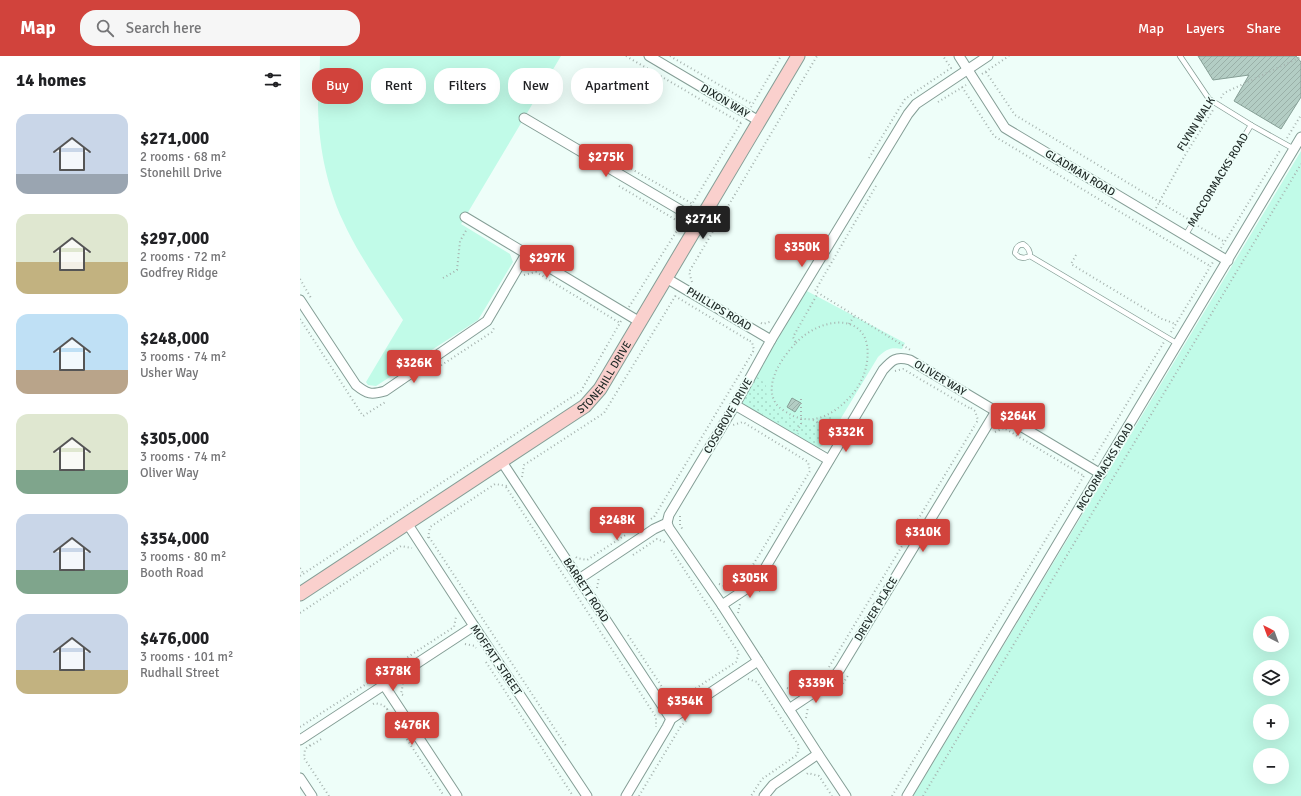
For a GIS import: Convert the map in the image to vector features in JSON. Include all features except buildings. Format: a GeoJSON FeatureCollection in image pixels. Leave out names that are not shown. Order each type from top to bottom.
{"type":"FeatureCollection","features":[{"type":"Feature","properties":{"kind":"street","name":"DIXON WAY"},"geometry":{"type":"LineString","coordinates":[[650,56],[759,121]]}},
{"type":"Feature","properties":{"kind":"street","name":"STONEHILL DRIVE"},"geometry":{"type":"LineString","coordinates":[[301,591],[502,462],[585,406],[600,389],[699,220],[798,56]]}},
{"type":"Feature","properties":{"kind":"street","name":"GLADMAN ROAD"},"geometry":{"type":"LineString","coordinates":[[959,56],[1005,128],[1228,262]]}},
{"type":"Feature","properties":{"kind":"street","name":"COSGROVE DRIVE"},"geometry":{"type":"LineString","coordinates":[[667,523],[669,515],[735,405],[771,340],[908,114],[916,104],[988,56]]}},
{"type":"Feature","properties":{"kind":"street"},"geometry":{"type":"LineString","coordinates":[[524,118],[699,220]]}},
{"type":"Feature","properties":{"kind":"street","name":"MCCORMACKS ROAD"},"geometry":{"type":"LineString","coordinates":[[907,796],[1228,262],[1301,137]]}},
{"type":"Feature","properties":{"kind":"street"},"geometry":{"type":"LineString","coordinates":[[469,219],[640,322]]}},
{"type":"Feature","properties":{"kind":"street"},"geometry":{"type":"LineString","coordinates":[[300,300],[356,385],[364,392],[374,394],[385,391],[487,321],[526,254]]}},
{"type":"Feature","properties":{"kind":"street","name":"PHILLIPS ROAD"},"geometry":{"type":"LineString","coordinates":[[666,278],[771,340]]}},
{"type":"Feature","properties":{"kind":"street","name":"OLIVER WAY"},"geometry":{"type":"LineString","coordinates":[[722,605],[752,585],[761,575],[883,370],[892,361],[901,357],[910,360],[1101,474]]}},
{"type":"Feature","properties":{"kind":"street"},"geometry":{"type":"LineString","coordinates":[[735,405],[829,460]]}},
{"type":"Feature","properties":{"kind":"street","name":"DREVER PLACE"},"geometry":{"type":"LineString","coordinates":[[789,709],[831,681],[840,669],[996,411]]}},
{"type":"Feature","properties":{"kind":"street","name":"BARRETT ROAD"},"geometry":{"type":"LineString","coordinates":[[502,462],[671,719]]}},
{"type":"Feature","properties":{"kind":"street","name":"MOFFATT STREET"},"geometry":{"type":"LineString","coordinates":[[407,523],[587,796]]}},
{"type":"Feature","properties":{"kind":"street"},"geometry":{"type":"LineString","coordinates":[[579,579],[654,529],[667,523],[846,796]]}},
{"type":"Feature","properties":{"kind":"street"},"geometry":{"type":"LineString","coordinates":[[302,739],[474,626]]}},
{"type":"Feature","properties":{"kind":"street"},"geometry":{"type":"LineString","coordinates":[[626,796],[671,719],[758,661]]}},
{"type":"Feature","properties":{"kind":"street"},"geometry":{"type":"LineString","coordinates":[[384,685],[457,796]]}},
{"type":"Feature","properties":{"kind":"street"},"geometry":{"type":"LineString","coordinates":[[764,796],[773,785],[818,754]]}},
{"type":"Feature","properties":{"kind":"street"},"geometry":{"type":"LineString","coordinates":[[300,778],[312,796]]}},
{"type":"Feature","properties":{"kind":"lane"},"geometry":{"type":"LineString","coordinates":[[1180,56],[1209,99],[1252,125]]}},
{"type":"Feature","properties":{"kind":"lane","name":"MACCORMACKS ROAD"},"geometry":{"type":"LineString","coordinates":[[1185,236],[1252,125],[1294,149]]}},
{"type":"Feature","properties":{"kind":"lane"},"geometry":{"type":"LineString","coordinates":[[1030,256],[1178,344]]}},
{"type":"Feature","properties":{"kind":"path"},"geometry":{"type":"LineString","coordinates":[[606,154],[693,204],[741,123],[626,56]]}},
{"type":"Feature","properties":{"kind":"path"},"geometry":{"type":"LineString","coordinates":[[670,56],[752,104],[781,56]]}},
{"type":"Feature","properties":{"kind":"path"},"geometry":{"type":"LineString","coordinates":[[698,285],[691,281],[688,272],[817,56]]}},
{"type":"Feature","properties":{"kind":"path"},"geometry":{"type":"LineString","coordinates":[[868,159],[904,99],[951,68],[943,56]]}},
{"type":"Feature","properties":{"kind":"path"},"geometry":{"type":"LineString","coordinates":[[932,105],[962,88],[1009,56]]}},
{"type":"Feature","properties":{"kind":"path","name":"FLYNN WALK"},"geometry":{"type":"LineString","coordinates":[[1152,216],[1184,157],[1224,92],[1301,57]]}},
{"type":"Feature","properties":{"kind":"path"},"geometry":{"type":"LineString","coordinates":[[986,72],[1015,115],[1247,255]]}},
{"type":"Feature","properties":{"kind":"path"},"geometry":{"type":"LineString","coordinates":[[962,88],[994,136],[1210,266]]}},
{"type":"Feature","properties":{"kind":"path"},"geometry":{"type":"LineString","coordinates":[[892,796],[1301,115]]}},
{"type":"Feature","properties":{"kind":"path"},"geometry":{"type":"LineString","coordinates":[[923,796],[1301,164]]}},
{"type":"Feature","properties":{"kind":"path"},"geometry":{"type":"LineString","coordinates":[[880,181],[815,291],[917,353]]}},
{"type":"Feature","properties":{"kind":"path"},"geometry":{"type":"LineString","coordinates":[[443,278],[457,270],[460,241],[469,219]]}},
{"type":"Feature","properties":{"kind":"path"},"geometry":{"type":"LineString","coordinates":[[300,576],[581,391],[625,313],[681,223]]}},
{"type":"Feature","properties":{"kind":"path"},"geometry":{"type":"LineString","coordinates":[[1076,255],[1071,264],[1162,319],[1168,320],[1175,324]]}},
{"type":"Feature","properties":{"kind":"path"},"geometry":{"type":"LineString","coordinates":[[796,343],[793,337],[818,293]]}},
{"type":"Feature","properties":{"kind":"path"},"geometry":{"type":"LineString","coordinates":[[849,324],[855,316]]}},
{"type":"Feature","properties":{"kind":"path"},"geometry":{"type":"LineString","coordinates":[[759,321],[763,324],[772,321]]}},
{"type":"Feature","properties":{"kind":"path"},"geometry":{"type":"LineString","coordinates":[[837,322],[849,324],[860,332],[867,342],[868,354],[864,376],[858,387],[850,397],[832,412],[823,417],[813,420],[803,420],[784,411],[775,403],[772,393],[774,375],[788,350],[803,335],[814,329],[837,322]]}},
{"type":"Feature","properties":{"kind":"path"},"geometry":{"type":"LineString","coordinates":[[648,521],[654,517],[754,350],[752,342],[748,340]]}},
{"type":"Feature","properties":{"kind":"path"},"geometry":{"type":"LineString","coordinates":[[783,682],[787,688],[796,691],[827,671],[978,420],[975,411],[903,368],[894,371]]}},
{"type":"Feature","properties":{"kind":"path"},"geometry":{"type":"LineString","coordinates":[[792,439],[801,424],[801,399]]}},
{"type":"Feature","properties":{"kind":"path"},"geometry":{"type":"LineString","coordinates":[[971,409],[976,400]]}},
{"type":"Feature","properties":{"kind":"path"},"geometry":{"type":"LineString","coordinates":[[813,420],[843,436]]}},
{"type":"Feature","properties":{"kind":"path"},"geometry":{"type":"LineString","coordinates":[[712,421],[730,431],[734,425],[742,422],[808,462],[810,471],[748,574],[728,587],[719,584]]}},
{"type":"Feature","properties":{"kind":"path"},"geometry":{"type":"LineString","coordinates":[[974,425],[992,436],[996,431],[1004,428],[1084,476]]}},
{"type":"Feature","properties":{"kind":"path"},"geometry":{"type":"LineString","coordinates":[[506,487],[656,717],[656,727]]}},
{"type":"Feature","properties":{"kind":"path"},"geometry":{"type":"LineString","coordinates":[[680,515],[680,525],[684,532]]}},
{"type":"Feature","properties":{"kind":"path"},"geometry":{"type":"LineString","coordinates":[[573,552],[577,558],[587,560],[628,534]]}},
{"type":"Feature","properties":{"kind":"path"},"geometry":{"type":"LineString","coordinates":[[429,537],[567,747]]}},
{"type":"Feature","properties":{"kind":"path"},"geometry":{"type":"LineString","coordinates":[[626,632],[670,698],[678,700],[736,662],[738,653],[666,542],[657,540],[632,556]]}},
{"type":"Feature","properties":{"kind":"path"},"geometry":{"type":"LineString","coordinates":[[300,568],[303,573]]}},
{"type":"Feature","properties":{"kind":"path"},"geometry":{"type":"LineString","coordinates":[[601,576],[598,578],[596,587],[601,594]]}},
{"type":"Feature","properties":{"kind":"path"},"geometry":{"type":"LineString","coordinates":[[757,593],[763,589],[767,582]]}},
{"type":"Feature","properties":{"kind":"path"},"geometry":{"type":"LineString","coordinates":[[732,584],[745,602],[739,604],[738,613]]}},
{"type":"Feature","properties":{"kind":"path"},"geometry":{"type":"LineString","coordinates":[[300,727],[454,627],[456,617],[452,610]]}},
{"type":"Feature","properties":{"kind":"path"},"geometry":{"type":"LineString","coordinates":[[485,662],[573,796]]}},
{"type":"Feature","properties":{"kind":"path"},"geometry":{"type":"LineString","coordinates":[[836,689],[842,685],[850,672]]}},
{"type":"Feature","properties":{"kind":"path"},"geometry":{"type":"LineString","coordinates":[[746,680],[748,679],[757,682],[799,746],[798,755],[762,779],[752,796]]}},
{"type":"Feature","properties":{"kind":"path"},"geometry":{"type":"LineString","coordinates":[[650,708],[668,696]]}},
{"type":"Feature","properties":{"kind":"path"},"geometry":{"type":"LineString","coordinates":[[809,722],[805,717],[808,708],[811,706]]}},
{"type":"Feature","properties":{"kind":"path"},"geometry":{"type":"LineString","coordinates":[[387,709],[444,796]]}},
{"type":"Feature","properties":{"kind":"path"},"geometry":{"type":"LineString","coordinates":[[639,796],[681,726],[690,718]]}},
{"type":"Feature","properties":{"kind":"path"},"geometry":{"type":"LineString","coordinates":[[302,739],[310,746],[305,750],[304,758],[329,796]]}},
{"type":"Feature","properties":{"kind":"path"},"geometry":{"type":"LineString","coordinates":[[805,775],[808,773],[819,776],[832,796]]}},
{"type":"Feature","properties":{"kind":"green space"},"geometry":{"type":"Polygon","coordinates":[[[320,56],[561,56],[554,68],[508,68],[508,104],[532,104],[461,224],[510,254],[513,262],[478,320],[376,386],[368,385],[366,382],[403,320],[356,247],[337,207],[324,163],[318,117],[318,104],[363,104],[363,68],[319,68],[320,56]]]}},
{"type":"Feature","properties":{"kind":"green space"},"geometry":{"type":"Polygon","coordinates":[[[1301,151],[1301,796],[913,796],[1301,151]]]}},
{"type":"Feature","properties":{"kind":"green space"},"geometry":{"type":"Polygon","coordinates":[[[805,290],[905,343],[902,349],[889,349],[878,357],[826,443],[819,448],[815,448],[746,407],[741,402],[742,395],[805,290]]]}},
{"type":"Feature","properties":{"kind":"green space"},"geometry":{"type":"Polygon","coordinates":[[[756,376],[766,384],[767,396],[771,403],[775,408],[787,416],[800,422],[810,424],[821,421],[830,416],[837,420],[824,442],[815,444],[748,405],[745,401],[745,395],[756,376]]]}}]}
